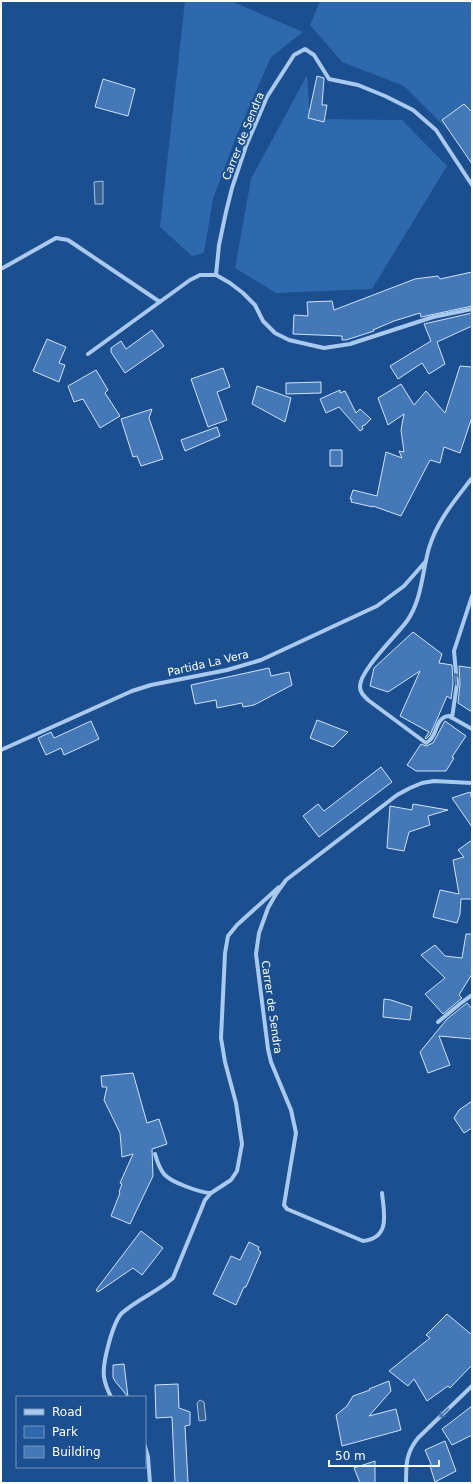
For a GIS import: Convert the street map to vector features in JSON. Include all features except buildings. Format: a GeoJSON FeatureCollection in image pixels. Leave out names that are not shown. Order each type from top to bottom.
{"type":"FeatureCollection","features":[{"type":"Feature","properties":{"kind":"street","name":"Carrer de Sendra"},"geometry":{"type":"LineString","coordinates":[[216,275],[219,246],[226,212],[232,188],[246,146],[267,96],[294,55],[306,49],[314,55],[329,79],[358,85],[413,110],[436,130],[472,185]]}},
{"type":"Feature","properties":{"kind":"street"},"geometry":{"type":"LineString","coordinates":[[1,269],[56,238],[68,240],[160,302]]}},
{"type":"Feature","properties":{"kind":"street"},"geometry":{"type":"LineString","coordinates":[[88,354],[190,280],[200,275],[216,275],[243,293],[255,305],[263,321],[275,333],[289,340],[324,348],[350,344],[433,317],[472,309]]}},
{"type":"Feature","properties":{"kind":"street"},"geometry":{"type":"LineString","coordinates":[[472,478],[444,516],[430,547],[415,607],[408,620],[370,665],[364,675],[360,688],[362,694],[368,700],[426,743],[432,739],[442,718],[449,716],[472,729]]}},
{"type":"Feature","properties":{"kind":"street","name":"Partida La Vera"},"geometry":{"type":"LineString","coordinates":[[1,750],[151,685],[245,665],[271,656],[377,606],[404,586],[426,561]]}},
{"type":"Feature","properties":{"kind":"street"},"geometry":{"type":"LineString","coordinates":[[452,718],[457,684],[454,651],[472,596]]}},
{"type":"Feature","properties":{"kind":"street","name":"Carrer de Sendra"},"geometry":{"type":"LineString","coordinates":[[111,1396],[104,1376],[105,1361],[108,1345],[117,1321],[121,1314],[137,1302],[165,1286],[173,1278],[205,1200],[211,1193],[231,1180],[237,1171],[242,1144],[236,1102],[225,1062],[221,1038],[225,952],[228,936],[237,925],[286,880],[397,796],[422,783],[434,781],[472,783]]}},
{"type":"Feature","properties":{"kind":"street","name":"Carrer de Sendra"},"geometry":{"type":"LineString","coordinates":[[286,880],[268,908],[260,933],[256,954],[268,1049],[271,1062],[291,1110],[296,1133],[284,1205],[287,1209],[364,1242],[376,1238],[383,1231],[384,1219],[382,1193]]}},
{"type":"Feature","properties":{"kind":"street"},"geometry":{"type":"LineString","coordinates":[[438,1022],[472,995]]}},
{"type":"Feature","properties":{"kind":"street"},"geometry":{"type":"LineString","coordinates":[[155,1154],[160,1168],[167,1178],[203,1193],[211,1193]]}},
{"type":"Feature","properties":{"kind":"street"},"geometry":{"type":"LineString","coordinates":[[406,1483],[407,1457],[411,1447],[418,1438],[472,1386]]}},
{"type":"Feature","properties":{"kind":"street"},"geometry":{"type":"LineString","coordinates":[[146,1450],[150,1483]]}},
{"type":"Feature","properties":{"kind":"green space"},"geometry":{"type":"Polygon","coordinates":[[[185,1],[231,1],[303,32],[271,57],[236,137],[213,199],[204,253],[192,256],[160,227],[185,1]]]}},
{"type":"Feature","properties":{"kind":"green space"},"geometry":{"type":"Polygon","coordinates":[[[320,1],[472,1],[472,131],[463,145],[404,86],[342,62],[310,25],[320,1]]]}},
{"type":"Feature","properties":{"kind":"green space"},"geometry":{"type":"Polygon","coordinates":[[[307,75],[310,119],[402,120],[447,166],[372,289],[276,293],[235,268],[251,179],[307,75]]]}},
{"type":"Feature","properties":{"kind":"shaded area"},"geometry":{"type":"Polygon","coordinates":[[[103,181],[103,204],[95,204],[94,182],[103,181]]]}},
{"type":"Feature","properties":{"kind":"shaded area"},"geometry":{"type":"Polygon","coordinates":[[[200,1400],[204,1402],[206,1420],[199,1421],[197,1403],[200,1400]]]}}]}
